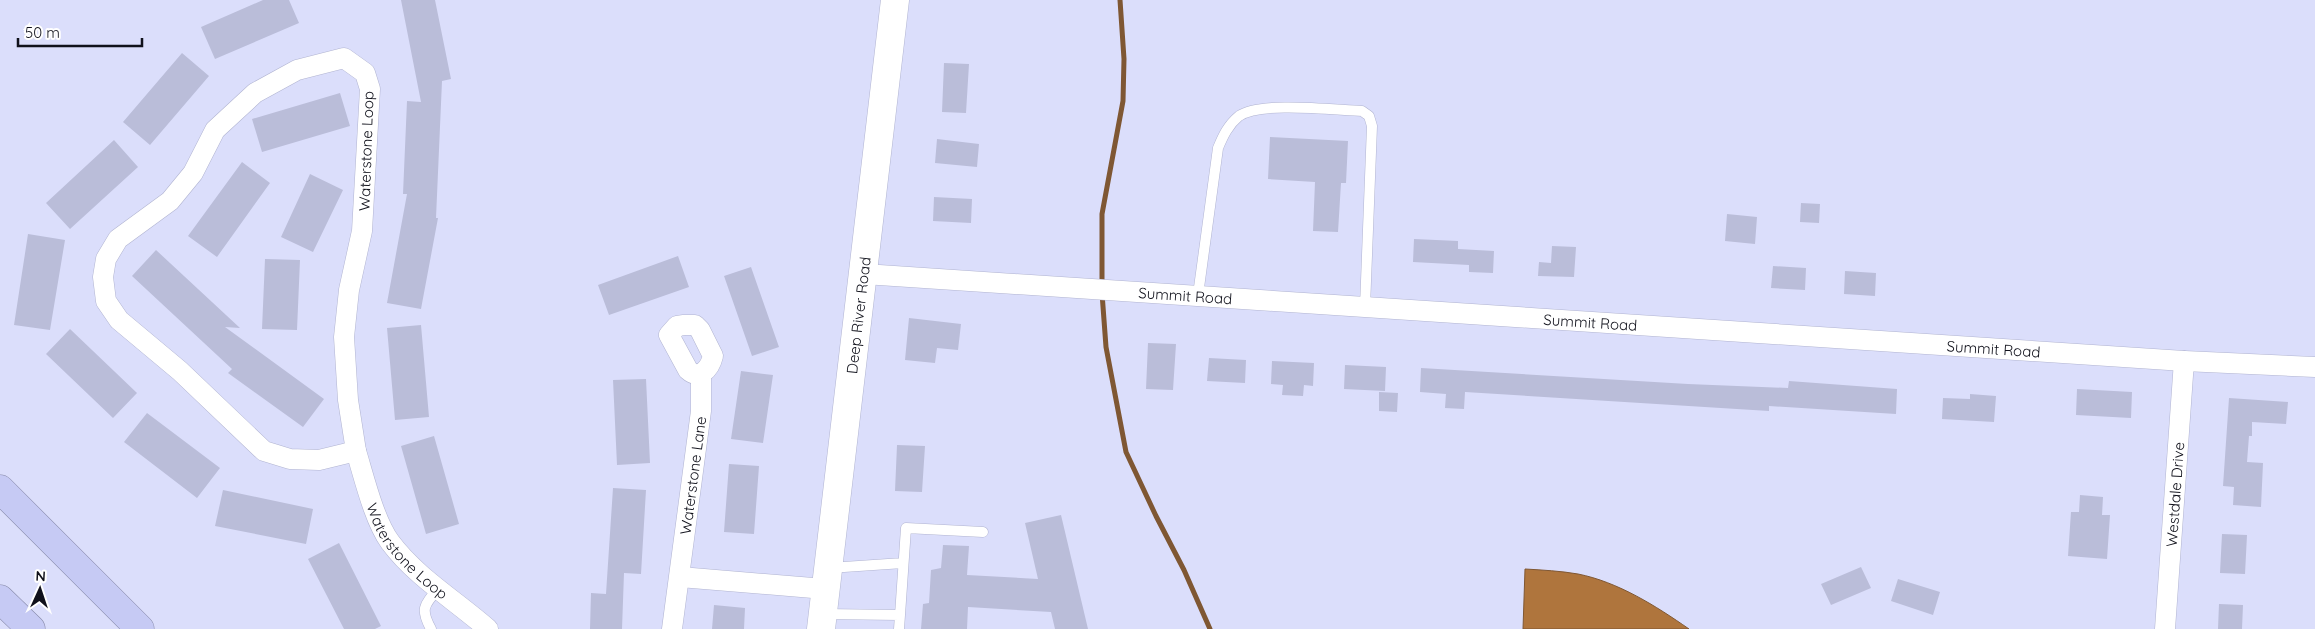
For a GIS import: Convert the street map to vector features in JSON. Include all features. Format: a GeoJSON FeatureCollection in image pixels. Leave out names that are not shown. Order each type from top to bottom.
{"type":"FeatureCollection","features":[{"type":"Feature","properties":{"kind":"highway"},"geometry":{"type":"LineString","coordinates":[[0,489],[140,629]]}},
{"type":"Feature","properties":{"kind":"highway"},"geometry":{"type":"LineString","coordinates":[[0,599],[30,629]]}},
{"type":"Feature","properties":{"kind":"street","name":"Deep River Road"},"geometry":{"type":"LineString","coordinates":[[824,600],[839,459],[864,274],[895,0]]}},
{"type":"Feature","properties":{"kind":"street","name":"Waterstone Loop"},"geometry":{"type":"LineString","coordinates":[[356,451],[319,460],[290,459],[264,451],[180,370],[119,320],[106,301],[103,277],[106,259],[118,239],[170,200],[193,173],[215,130],[255,93],[297,70],[344,58],[365,72],[370,90],[362,231],[349,290],[344,337],[348,400],[356,451],[373,503],[389,540],[410,564],[488,629]]}},
{"type":"Feature","properties":{"kind":"street","name":"Summit Road"},"geometry":{"type":"LineString","coordinates":[[864,274],[2315,367]]}},
{"type":"Feature","properties":{"kind":"street","name":"Westdale Drive"},"geometry":{"type":"LineString","coordinates":[[2165,629],[2184,360]]}},
{"type":"Feature","properties":{"kind":"street","name":"Waterstone Lane"},"geometry":{"type":"LineString","coordinates":[[672,629],[701,411],[701,374]]}},
{"type":"Feature","properties":{"kind":"street"},"geometry":{"type":"LineString","coordinates":[[680,576],[824,600]]}},
{"type":"Feature","properties":{"kind":"lane"},"geometry":{"type":"LineString","coordinates":[[1198,296],[1218,148],[1223,134],[1232,123],[1241,115],[1266,108],[1362,110],[1369,116],[1372,126],[1364,307]]}},
{"type":"Feature","properties":{"kind":"lane"},"geometry":{"type":"LineString","coordinates":[[899,629],[906,528],[982,532]]}},
{"type":"Feature","properties":{"kind":"lane"},"geometry":{"type":"LineString","coordinates":[[824,600],[904,563]]}},
{"type":"Feature","properties":{"kind":"lane"},"geometry":{"type":"LineString","coordinates":[[431,629],[424,618],[424,610],[427,602],[438,589]]}},
{"type":"Feature","properties":{"kind":"lane"},"geometry":{"type":"LineString","coordinates":[[824,600],[900,615]]}},
{"type":"Feature","properties":{"kind":"shaded area"},"geometry":{"type":"Polygon","coordinates":[[[1525,569],[1578,574],[1608,583],[1636,596],[1689,629],[1523,629],[1525,569]]]}},
{"type":"Feature","properties":{"kind":"building"},"geometry":{"type":"Polygon","coordinates":[[[263,0],[289,0],[299,23],[215,59],[201,27],[263,0]]]}},
{"type":"Feature","properties":{"kind":"building"},"geometry":{"type":"Polygon","coordinates":[[[401,0],[435,0],[451,79],[442,81],[436,218],[438,218],[421,309],[387,303],[407,194],[403,194],[407,101],[421,102],[401,0]]]}},
{"type":"Feature","properties":{"kind":"building"},"geometry":{"type":"Polygon","coordinates":[[[182,53],[209,76],[150,145],[123,122],[182,53]]]}},
{"type":"Feature","properties":{"kind":"building"},"geometry":{"type":"Polygon","coordinates":[[[944,63],[969,64],[966,113],[942,112],[944,63]]]}},
{"type":"Feature","properties":{"kind":"building"},"geometry":{"type":"Polygon","coordinates":[[[340,93],[350,126],[262,152],[252,119],[340,93]]]}},
{"type":"Feature","properties":{"kind":"building"},"geometry":{"type":"Polygon","coordinates":[[[1270,137],[1348,141],[1346,183],[1341,183],[1338,232],[1313,231],[1315,182],[1268,179],[1270,137]]]}},
{"type":"Feature","properties":{"kind":"building"},"geometry":{"type":"Polygon","coordinates":[[[937,139],[979,144],[977,167],[935,163],[937,139]]]}},
{"type":"Feature","properties":{"kind":"building"},"geometry":{"type":"Polygon","coordinates":[[[114,140],[138,167],[70,229],[46,203],[114,140]]]}},
{"type":"Feature","properties":{"kind":"building"},"geometry":{"type":"Polygon","coordinates":[[[242,162],[270,183],[217,257],[188,236],[242,162]]]}},
{"type":"Feature","properties":{"kind":"building"},"geometry":{"type":"Polygon","coordinates":[[[310,174],[343,190],[313,252],[281,237],[310,174]]]}},
{"type":"Feature","properties":{"kind":"building"},"geometry":{"type":"Polygon","coordinates":[[[934,197],[972,199],[971,223],[933,221],[934,197]]]}},
{"type":"Feature","properties":{"kind":"building"},"geometry":{"type":"Polygon","coordinates":[[[1801,203],[1820,204],[1819,223],[1800,222],[1801,203]]]}},
{"type":"Feature","properties":{"kind":"building"},"geometry":{"type":"Polygon","coordinates":[[[1727,214],[1757,217],[1755,244],[1725,241],[1727,214]]]}},
{"type":"Feature","properties":{"kind":"building"},"geometry":{"type":"Polygon","coordinates":[[[28,234],[65,240],[50,330],[14,325],[28,234]]]}},
{"type":"Feature","properties":{"kind":"building"},"geometry":{"type":"Polygon","coordinates":[[[1414,239],[1458,241],[1458,249],[1494,251],[1493,273],[1469,272],[1469,265],[1413,262],[1414,239]]]}},
{"type":"Feature","properties":{"kind":"building"},"geometry":{"type":"Polygon","coordinates":[[[1552,246],[1576,247],[1574,277],[1538,276],[1539,262],[1551,263],[1552,246]]]}},
{"type":"Feature","properties":{"kind":"building"},"geometry":{"type":"Polygon","coordinates":[[[156,250],[240,328],[225,327],[324,399],[303,427],[228,373],[232,369],[132,276],[156,250]]]}},
{"type":"Feature","properties":{"kind":"building"},"geometry":{"type":"Polygon","coordinates":[[[678,256],[689,287],[609,315],[598,285],[678,256]]]}},
{"type":"Feature","properties":{"kind":"building"},"geometry":{"type":"Polygon","coordinates":[[[265,259],[300,260],[297,330],[262,329],[265,259]]]}},
{"type":"Feature","properties":{"kind":"building"},"geometry":{"type":"Polygon","coordinates":[[[1773,266],[1806,268],[1805,290],[1771,288],[1773,266]]]}},
{"type":"Feature","properties":{"kind":"building"},"geometry":{"type":"Polygon","coordinates":[[[751,267],[779,347],[752,356],[724,276],[751,267]]]}},
{"type":"Feature","properties":{"kind":"building"},"geometry":{"type":"Polygon","coordinates":[[[1845,271],[1876,273],[1875,296],[1844,294],[1845,271]]]}},
{"type":"Feature","properties":{"kind":"building"},"geometry":{"type":"Polygon","coordinates":[[[909,318],[961,324],[958,350],[937,348],[935,363],[905,360],[909,318]]]}},
{"type":"Feature","properties":{"kind":"building"},"geometry":{"type":"Polygon","coordinates":[[[421,325],[429,417],[395,420],[387,328],[421,325]]]}},
{"type":"Feature","properties":{"kind":"building"},"geometry":{"type":"Polygon","coordinates":[[[70,329],[137,393],[113,418],[46,354],[70,329]]]}},
{"type":"Feature","properties":{"kind":"building"},"geometry":{"type":"Polygon","coordinates":[[[1148,343],[1176,344],[1173,390],[1146,389],[1148,343]]]}},
{"type":"Feature","properties":{"kind":"building"},"geometry":{"type":"Polygon","coordinates":[[[1209,358],[1246,360],[1245,383],[1207,381],[1209,358]]]}},
{"type":"Feature","properties":{"kind":"building"},"geometry":{"type":"Polygon","coordinates":[[[1272,361],[1314,363],[1313,386],[1304,385],[1303,396],[1282,395],[1283,385],[1271,384],[1272,361]]]}},
{"type":"Feature","properties":{"kind":"building"},"geometry":{"type":"Polygon","coordinates":[[[1345,365],[1386,367],[1385,391],[1344,389],[1345,365]]]}},
{"type":"Feature","properties":{"kind":"building"},"geometry":{"type":"Polygon","coordinates":[[[1421,368],[1688,384],[1788,388],[1789,381],[1897,389],[1896,414],[1769,406],[1769,411],[1465,392],[1464,409],[1445,408],[1446,394],[1420,392],[1421,368]]]}},
{"type":"Feature","properties":{"kind":"building"},"geometry":{"type":"Polygon","coordinates":[[[741,371],[773,375],[763,443],[731,439],[741,371]]]}},
{"type":"Feature","properties":{"kind":"building"},"geometry":{"type":"Polygon","coordinates":[[[646,379],[650,463],[617,465],[613,380],[646,379]]]}},
{"type":"Feature","properties":{"kind":"building"},"geometry":{"type":"Polygon","coordinates":[[[2077,389],[2132,392],[2131,418],[2076,415],[2077,389]]]}},
{"type":"Feature","properties":{"kind":"building"},"geometry":{"type":"Polygon","coordinates":[[[1379,392],[1398,393],[1397,412],[1379,411],[1379,392]]]}},
{"type":"Feature","properties":{"kind":"building"},"geometry":{"type":"Polygon","coordinates":[[[1970,394],[1996,396],[1994,422],[1942,419],[1943,398],[1970,399],[1970,394]]]}},
{"type":"Feature","properties":{"kind":"building"},"geometry":{"type":"Polygon","coordinates":[[[2229,398],[2288,402],[2286,424],[2252,422],[2252,436],[2249,436],[2247,462],[2263,463],[2261,507],[2233,505],[2234,487],[2223,486],[2229,398]]]}},
{"type":"Feature","properties":{"kind":"building"},"geometry":{"type":"Polygon","coordinates":[[[147,413],[220,468],[197,498],[124,442],[147,413]]]}},
{"type":"Feature","properties":{"kind":"building"},"geometry":{"type":"Polygon","coordinates":[[[434,436],[459,524],[426,534],[401,446],[434,436]]]}},
{"type":"Feature","properties":{"kind":"building"},"geometry":{"type":"Polygon","coordinates":[[[897,445],[925,446],[922,492],[895,491],[897,445]]]}},
{"type":"Feature","properties":{"kind":"building"},"geometry":{"type":"Polygon","coordinates":[[[729,464],[759,466],[754,534],[724,532],[729,464]]]}},
{"type":"Feature","properties":{"kind":"building"},"geometry":{"type":"Polygon","coordinates":[[[613,488],[646,490],[641,574],[624,573],[622,629],[590,629],[591,593],[606,594],[613,488]]]}},
{"type":"Feature","properties":{"kind":"building"},"geometry":{"type":"Polygon","coordinates":[[[223,490],[313,509],[306,544],[215,526],[223,490]]]}},
{"type":"Feature","properties":{"kind":"building"},"geometry":{"type":"Polygon","coordinates":[[[2080,495],[2103,497],[2102,515],[2110,515],[2107,559],[2068,556],[2071,512],[2079,512],[2080,495]]]}},
{"type":"Feature","properties":{"kind":"building"},"geometry":{"type":"Polygon","coordinates":[[[1061,515],[1088,629],[1055,629],[1051,612],[968,607],[967,629],[921,629],[923,604],[929,603],[931,570],[941,568],[943,545],[969,546],[967,575],[1038,579],[1025,523],[1061,515]]]}},
{"type":"Feature","properties":{"kind":"building"},"geometry":{"type":"Polygon","coordinates":[[[2222,534],[2247,535],[2245,574],[2220,573],[2222,534]]]}},
{"type":"Feature","properties":{"kind":"building"},"geometry":{"type":"Polygon","coordinates":[[[339,543],[381,626],[375,629],[344,629],[308,559],[339,543]]]}},
{"type":"Feature","properties":{"kind":"building"},"geometry":{"type":"Polygon","coordinates":[[[1861,567],[1871,588],[1831,605],[1821,584],[1861,567]]]}},
{"type":"Feature","properties":{"kind":"building"},"geometry":{"type":"Polygon","coordinates":[[[1898,579],[1940,592],[1933,615],[1891,601],[1898,579]]]}},
{"type":"Feature","properties":{"kind":"building"},"geometry":{"type":"Polygon","coordinates":[[[2219,604],[2243,605],[2242,629],[2218,629],[2219,604]]]}},
{"type":"Feature","properties":{"kind":"building"},"geometry":{"type":"Polygon","coordinates":[[[714,605],[745,608],[744,629],[712,629],[714,605]]]}},
{"type":"Feature","properties":{"kind":"waterway"},"geometry":{"type":"LineString","coordinates":[[1102,285],[1102,214],[1123,101],[1124,59],[1120,0]]}},
{"type":"Feature","properties":{"kind":"waterway"},"geometry":{"type":"LineString","coordinates":[[1102,293],[1106,347],[1126,452],[1184,570],[1210,629]]}}]}
